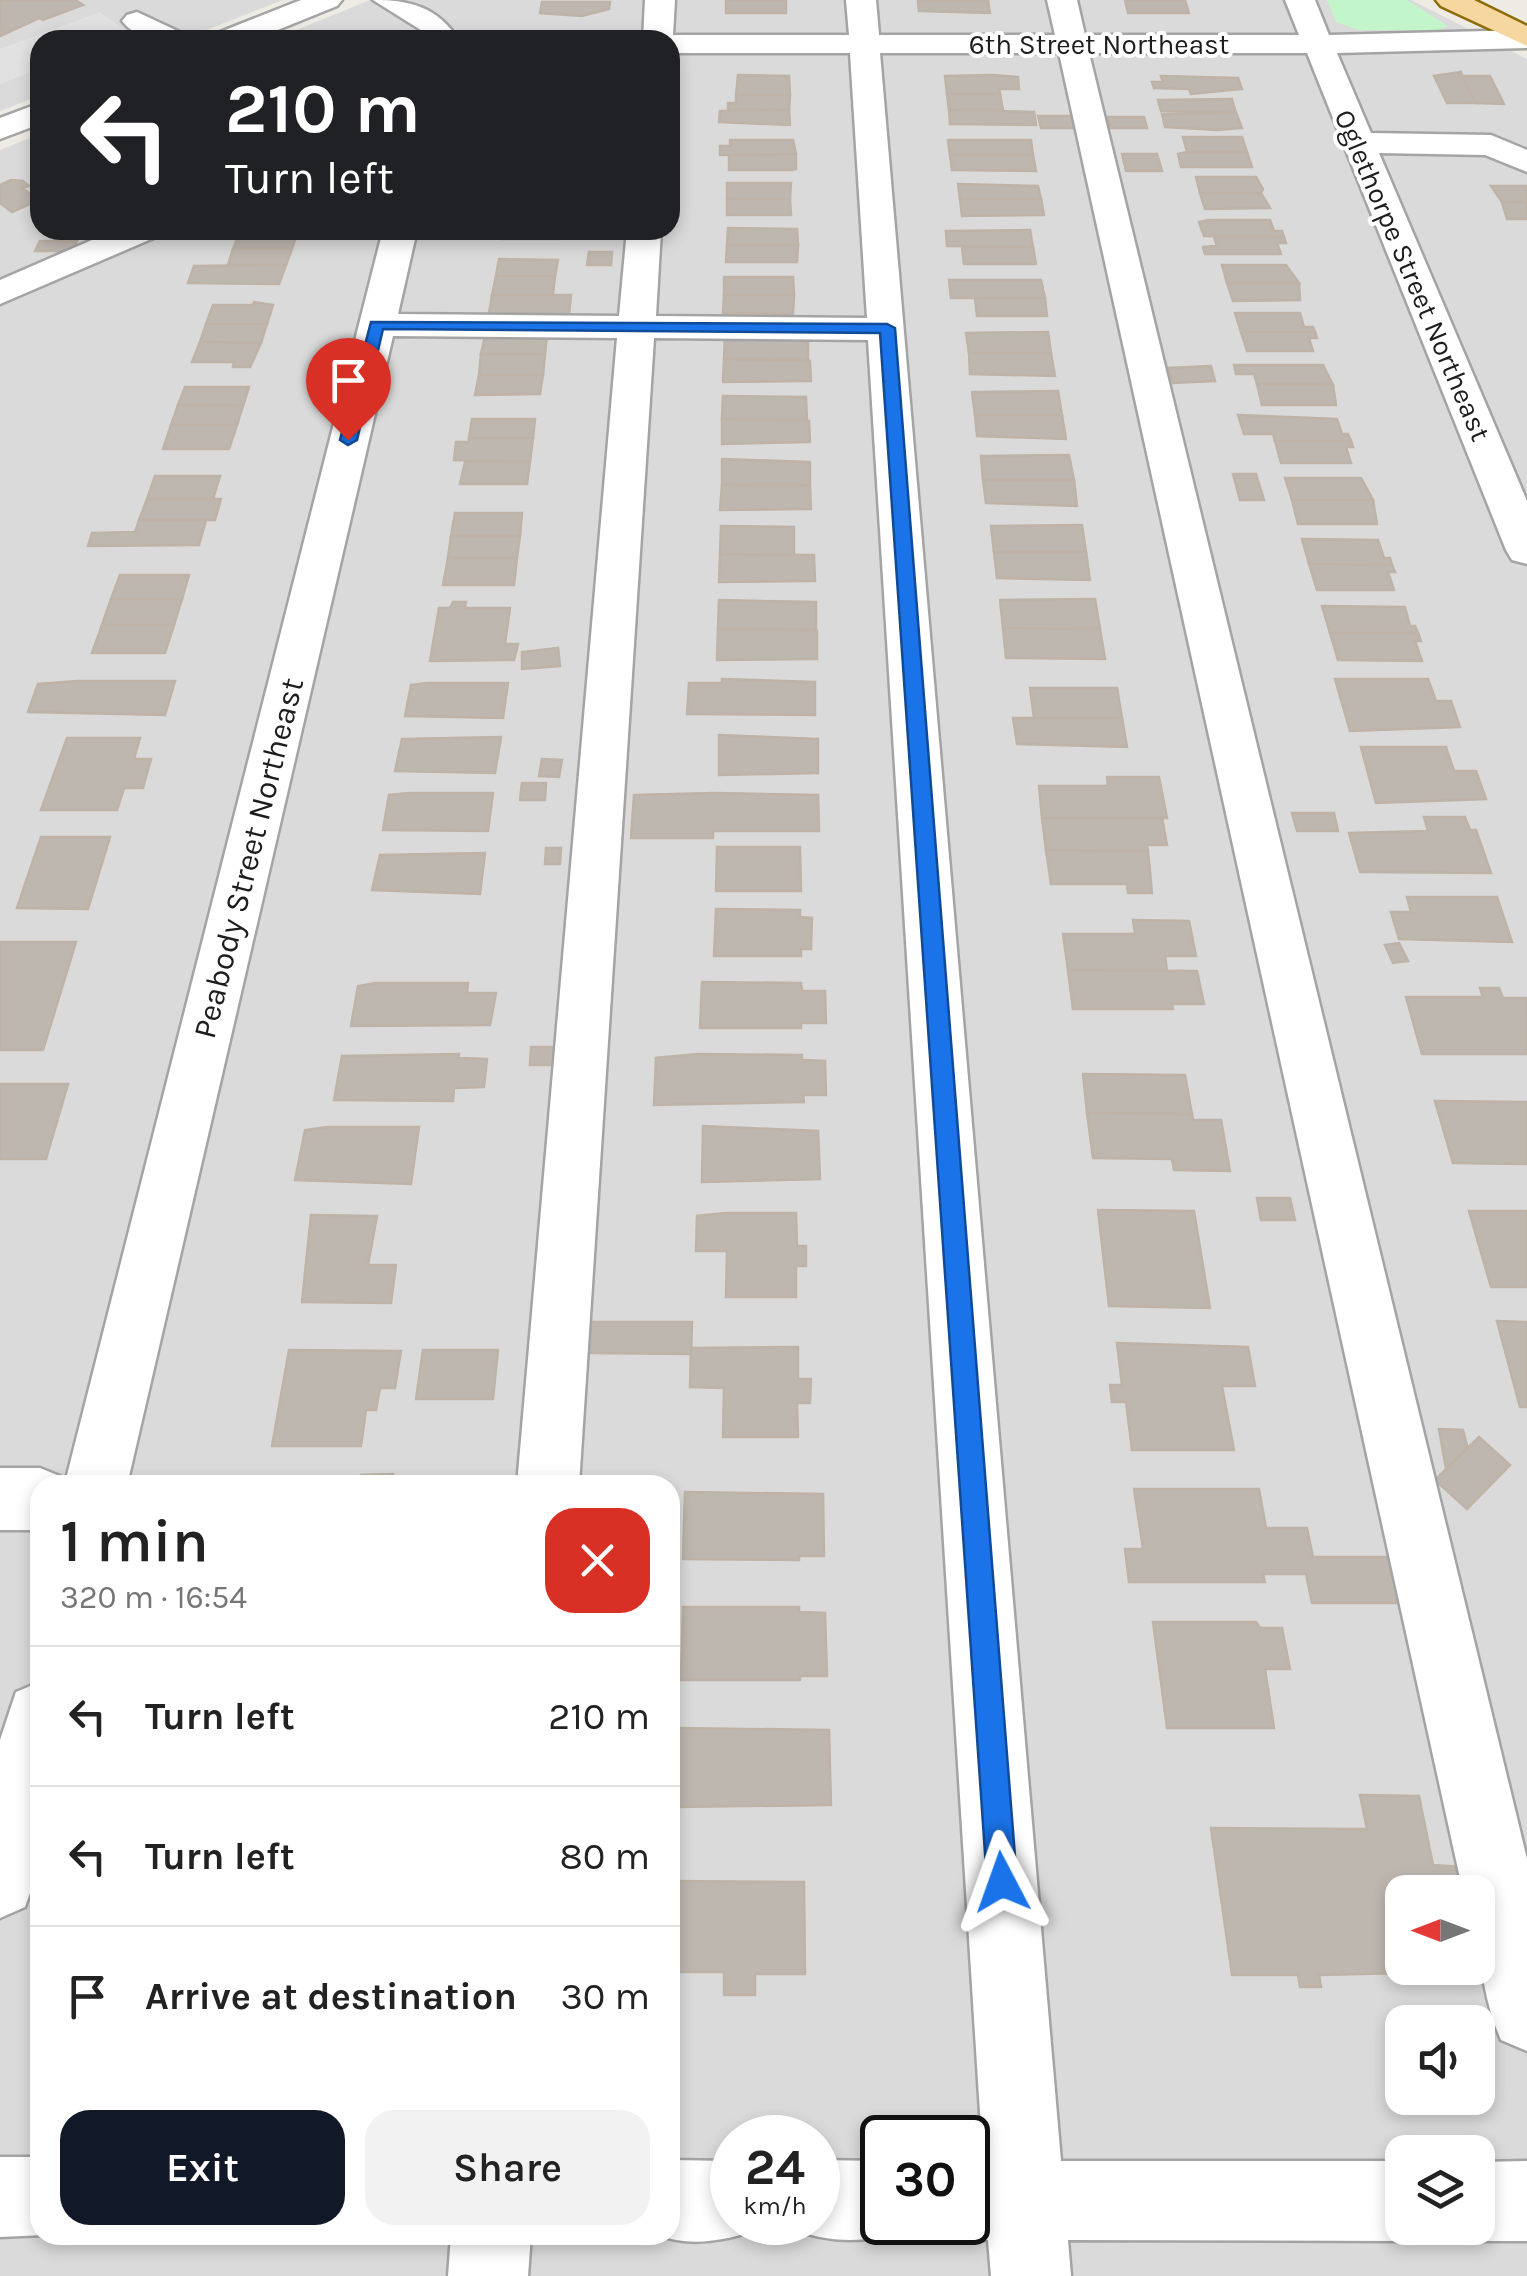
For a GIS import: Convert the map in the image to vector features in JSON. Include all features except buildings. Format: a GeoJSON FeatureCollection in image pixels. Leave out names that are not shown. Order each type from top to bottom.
{"type":"FeatureCollection","features":[{"type":"Feature","properties":{"kind":"main road"},"geometry":{"type":"LineString","coordinates":[[1451,0],[1527,38]]}},
{"type":"Feature","properties":{"kind":"street"},"geometry":{"type":"LineString","coordinates":[[251,30],[327,0]]}},
{"type":"Feature","properties":{"kind":"street"},"geometry":{"type":"LineString","coordinates":[[388,0],[438,30]]}},
{"type":"Feature","properties":{"kind":"street"},"geometry":{"type":"LineString","coordinates":[[658,30],[660,0]]}},
{"type":"Feature","properties":{"kind":"street","name":"Oglethorpe Street Northeast"},"geometry":{"type":"LineString","coordinates":[[1300,0],[1358,143],[1514,490],[1527,550]]}},
{"type":"Feature","properties":{"kind":"street"},"geometry":{"type":"LineString","coordinates":[[137,21],[154,30]]}},
{"type":"Feature","properties":{"kind":"street"},"geometry":{"type":"LineString","coordinates":[[863,22],[887,328],[996,2200],[1031,2276]]}},
{"type":"Feature","properties":{"kind":"street","name":"6th Street Northeast"},"geometry":{"type":"LineString","coordinates":[[680,43],[863,22],[1066,22],[1318,44],[1527,38]]}},
{"type":"Feature","properties":{"kind":"street"},"geometry":{"type":"LineString","coordinates":[[1066,22],[1527,2014]]}},
{"type":"Feature","properties":{"kind":"street"},"geometry":{"type":"LineString","coordinates":[[0,129],[30,117]]}},
{"type":"Feature","properties":{"kind":"street"},"geometry":{"type":"LineString","coordinates":[[1358,143],[1492,144],[1527,162]]}},
{"type":"Feature","properties":{"kind":"street"},"geometry":{"type":"LineString","coordinates":[[0,293],[121,240]]}},
{"type":"Feature","properties":{"kind":"street","name":"Peabody Street Northeast"},"geometry":{"type":"LineString","coordinates":[[98,1475],[397,240]]}},
{"type":"Feature","properties":{"kind":"street"},"geometry":{"type":"LineString","coordinates":[[549,1475],[643,240]]}},
{"type":"Feature","properties":{"kind":"street"},"geometry":{"type":"LineString","coordinates":[[376,325],[887,328]]}},
{"type":"Feature","properties":{"kind":"street"},"geometry":{"type":"LineString","coordinates":[[0,1499],[30,1499]]}},
{"type":"Feature","properties":{"kind":"street"},"geometry":{"type":"LineString","coordinates":[[0,1882],[30,1758]]}},
{"type":"Feature","properties":{"kind":"street"},"geometry":{"type":"LineString","coordinates":[[0,2197],[30,2197]]}},
{"type":"Feature","properties":{"kind":"street"},"geometry":{"type":"LineString","coordinates":[[680,2200],[710,2200]]}},
{"type":"Feature","properties":{"kind":"street"},"geometry":{"type":"LineString","coordinates":[[996,2200],[1385,2201]]}},
{"type":"Feature","properties":{"kind":"street"},"geometry":{"type":"LineString","coordinates":[[1495,2201],[1527,2201]]}},
{"type":"Feature","properties":{"kind":"street"},"geometry":{"type":"LineString","coordinates":[[488,2276],[490,2245]]}},
{"type":"Feature","properties":{"kind":"shaded area"},"geometry":{"type":"Polygon","coordinates":[[[0,0],[283,0],[206,30],[30,30],[30,99],[0,111],[0,0]]]}},
{"type":"Feature","properties":{"kind":"shaded area"},"geometry":{"type":"Polygon","coordinates":[[[370,0],[1411,0],[1527,59],[1527,2276],[0,2276],[0,150],[30,138],[30,240],[680,240],[680,30],[296,30],[370,0]]]}},
{"type":"Feature","properties":{"kind":"shaded area"},"geometry":{"type":"Polygon","coordinates":[[[100,12],[125,30],[51,30],[100,12]]]}},
{"type":"Feature","properties":{"kind":"shaded area"},"geometry":{"type":"Polygon","coordinates":[[[30,38],[30,73],[0,84],[0,49],[30,38]]]}},
{"type":"Feature","properties":{"kind":"green space"},"geometry":{"type":"Polygon","coordinates":[[[1327,0],[1407,0],[1448,26],[1439,30],[1359,30],[1336,22],[1327,0]]]}},
{"type":"Feature","properties":{"kind":"route"},"geometry":{"type":"LineString","coordinates":[[348,440],[376,325],[887,328],[1002,1882]]}}]}
